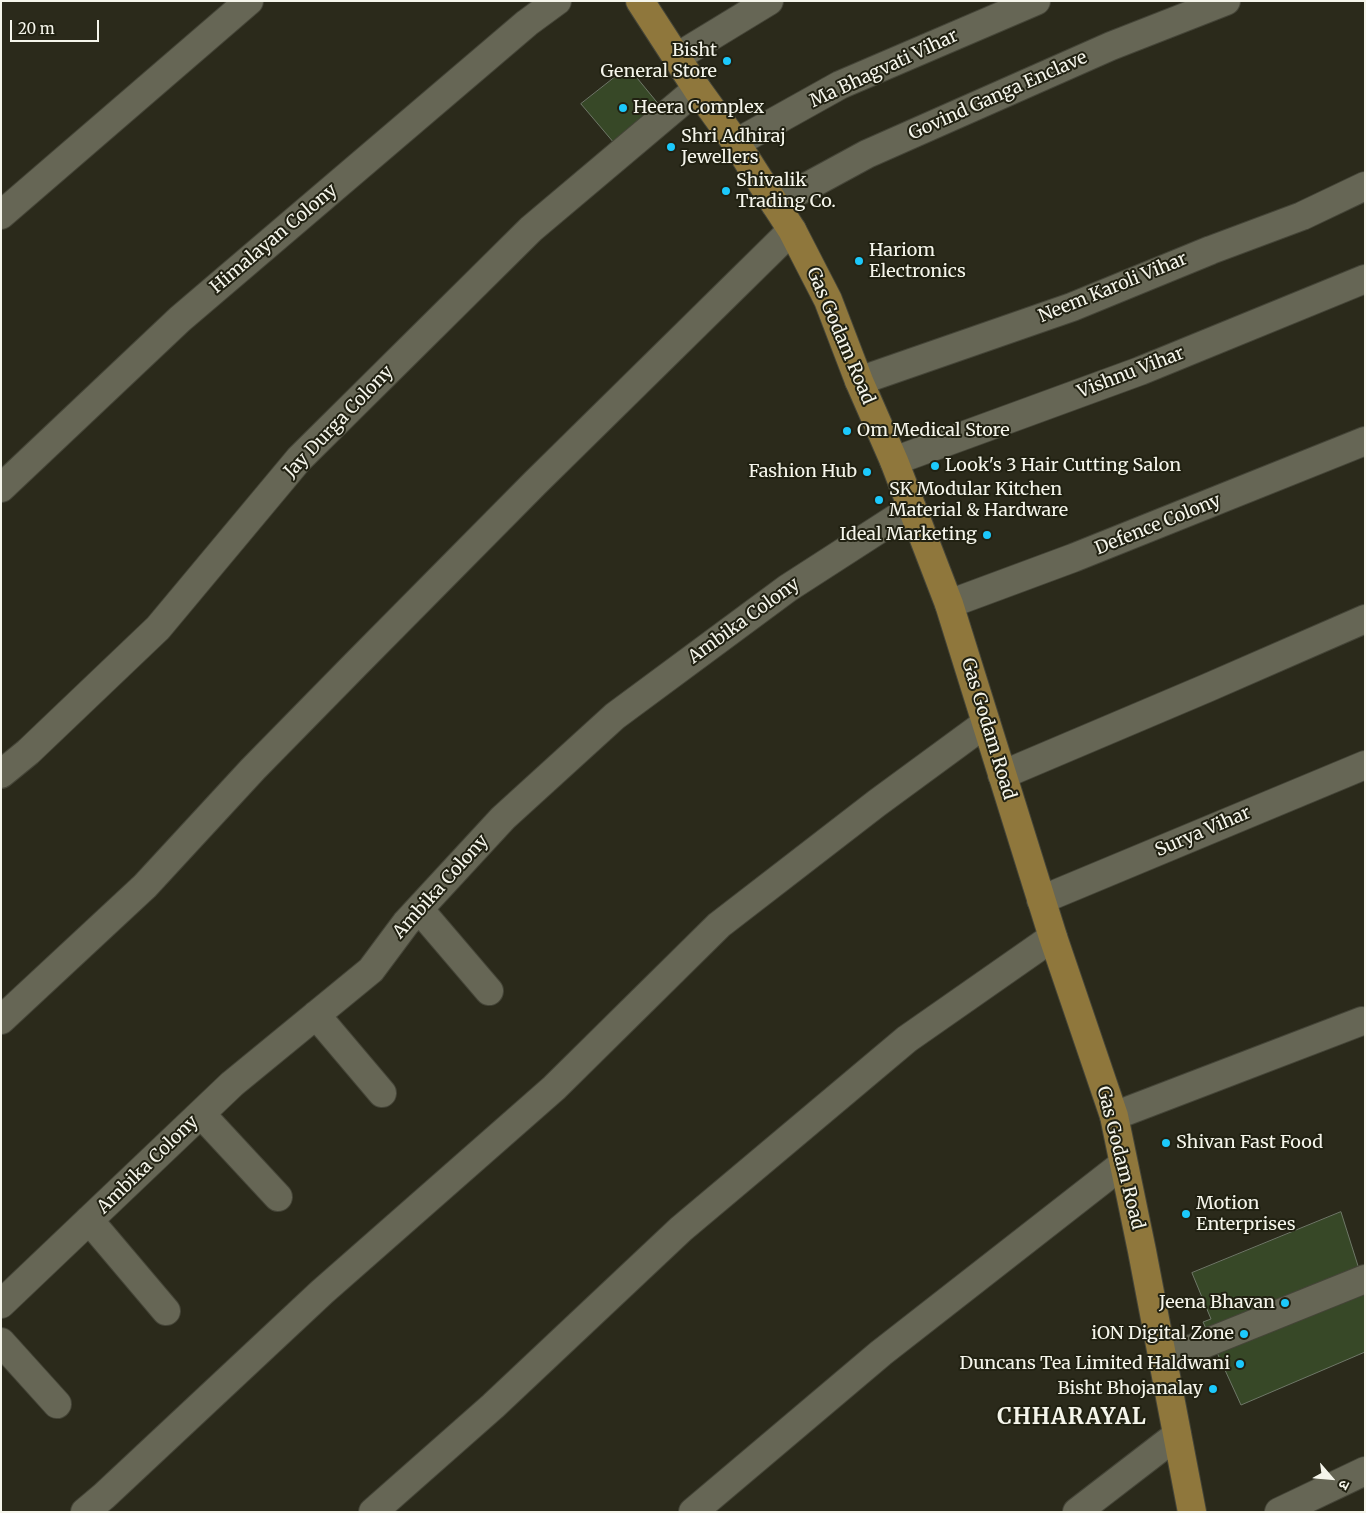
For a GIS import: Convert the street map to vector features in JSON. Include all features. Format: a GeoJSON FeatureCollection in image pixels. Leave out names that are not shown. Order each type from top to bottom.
{"type":"FeatureCollection","features":[{"type":"Feature","properties":{"kind":"main road","name":"Gas Godam Road"},"geometry":{"type":"LineString","coordinates":[[640,1],[792,230],[828,300],[858,381],[894,462],[949,604],[1052,937],[1114,1116],[1164,1360],[1192,1512]]}},
{"type":"Feature","properties":{"kind":"street"},"geometry":{"type":"LineString","coordinates":[[1,215],[249,1]]}},
{"type":"Feature","properties":{"kind":"street","name":"Himalayan Colony"},"geometry":{"type":"LineString","coordinates":[[1,488],[180,319],[527,23],[557,1]]}},
{"type":"Feature","properties":{"kind":"street"},"geometry":{"type":"LineString","coordinates":[[677,57],[769,1]]}},
{"type":"Feature","properties":{"kind":"street","name":"Ma Bhagvati Vihar"},"geometry":{"type":"LineString","coordinates":[[736,144],[840,85],[1036,1]]}},
{"type":"Feature","properties":{"kind":"street","name":"Govind Ganga Enclave"},"geometry":{"type":"LineString","coordinates":[[775,204],[867,154],[1111,46],[1226,1]]}},
{"type":"Feature","properties":{"kind":"street","name":"Jay Durga Colony"},"geometry":{"type":"LineString","coordinates":[[1,774],[28,752],[158,628],[300,459],[531,229],[697,89]]}},
{"type":"Feature","properties":{"kind":"street","name":"Neem Karoli Vihar"},"geometry":{"type":"LineString","coordinates":[[858,381],[1072,307],[1211,250],[1302,216],[1365,186]]}},
{"type":"Feature","properties":{"kind":"street"},"geometry":{"type":"LineString","coordinates":[[1,1020],[145,886],[253,769],[348,672],[535,483],[792,230]]}},
{"type":"Feature","properties":{"kind":"street","name":"Vishnu Vihar"},"geometry":{"type":"LineString","coordinates":[[894,462],[1140,371],[1365,279]]}},
{"type":"Feature","properties":{"kind":"street","name":"Defence Colony"},"geometry":{"type":"LineString","coordinates":[[949,604],[1073,558],[1365,442]]}},
{"type":"Feature","properties":{"kind":"street","name":"Ambika Colony"},"geometry":{"type":"LineString","coordinates":[[1,1304],[232,1084],[371,970],[406,923],[503,818],[615,716],[788,588],[912,508]]}},
{"type":"Feature","properties":{"kind":"street"},"geometry":{"type":"LineString","coordinates":[[1002,775],[1365,619]]}},
{"type":"Feature","properties":{"kind":"street"},"geometry":{"type":"LineString","coordinates":[[85,1512],[322,1292],[554,1088],[719,924],[876,802],[986,723]]}},
{"type":"Feature","properties":{"kind":"street","name":"Surya Vihar"},"geometry":{"type":"LineString","coordinates":[[1041,900],[1365,765]]}},
{"type":"Feature","properties":{"kind":"street"},"geometry":{"type":"LineString","coordinates":[[419,909],[489,991]]}},
{"type":"Feature","properties":{"kind":"street"},"geometry":{"type":"LineString","coordinates":[[373,1512],[492,1406],[688,1223],[907,1039],[1052,937]]}},
{"type":"Feature","properties":{"kind":"street"},"geometry":{"type":"LineString","coordinates":[[316,1015],[382,1093]]}},
{"type":"Feature","properties":{"kind":"street"},"geometry":{"type":"LineString","coordinates":[[1114,1116],[1362,1021]]}},
{"type":"Feature","properties":{"kind":"street"},"geometry":{"type":"LineString","coordinates":[[201,1114],[278,1197]]}},
{"type":"Feature","properties":{"kind":"street"},"geometry":{"type":"LineString","coordinates":[[693,1512],[881,1353],[1123,1164]]}},
{"type":"Feature","properties":{"kind":"street"},"geometry":{"type":"LineString","coordinates":[[89,1220],[166,1311]]}},
{"type":"Feature","properties":{"kind":"street"},"geometry":{"type":"LineString","coordinates":[[1164,1360],[1365,1279]]}},
{"type":"Feature","properties":{"kind":"street"},"geometry":{"type":"LineString","coordinates":[[1,1342],[57,1404]]}},
{"type":"Feature","properties":{"kind":"street"},"geometry":{"type":"LineString","coordinates":[[1077,1512],[1177,1435]]}},
{"type":"Feature","properties":{"kind":"street"},"geometry":{"type":"LineString","coordinates":[[1279,1512],[1365,1470]]}},
{"type":"Feature","properties":{"kind":"building","name":"Heera Complex"},"geometry":{"type":"Polygon","coordinates":[[[628,67],[665,112],[620,150],[581,104],[628,67]]]}},
{"type":"Feature","properties":{"kind":"building","name":"Jeena Bhavan"},"geometry":{"type":"Polygon","coordinates":[[[1341,1212],[1365,1288],[1365,1352],[1241,1405],[1203,1322],[1211,1319],[1192,1273],[1341,1212]]]}},
{"type":"Feature","properties":{"kind":"place","name":"Bisht General Store"},"geometry":{"type":"Point","coordinates":[727,61]}},
{"type":"Feature","properties":{"kind":"place","name":"Heera Complex"},"geometry":{"type":"Point","coordinates":[623,108]}},
{"type":"Feature","properties":{"kind":"place","name":"Shri Adhiraj Jewellers"},"geometry":{"type":"Point","coordinates":[671,147]}},
{"type":"Feature","properties":{"kind":"place","name":"Shivalik Trading Co."},"geometry":{"type":"Point","coordinates":[726,191]}},
{"type":"Feature","properties":{"kind":"place","name":"Hariom Electronics"},"geometry":{"type":"Point","coordinates":[859,261]}},
{"type":"Feature","properties":{"kind":"place","name":"Om Medical Store"},"geometry":{"type":"Point","coordinates":[847,431]}},
{"type":"Feature","properties":{"kind":"place","name":"Look's 3 Hair Cutting Salon"},"geometry":{"type":"Point","coordinates":[935,466]}},
{"type":"Feature","properties":{"kind":"place","name":"Fashion Hub"},"geometry":{"type":"Point","coordinates":[867,472]}},
{"type":"Feature","properties":{"kind":"place","name":"SK Modular Kitchen Material & Hardware"},"geometry":{"type":"Point","coordinates":[879,500]}},
{"type":"Feature","properties":{"kind":"place","name":"Ideal Marketing"},"geometry":{"type":"Point","coordinates":[987,535]}},
{"type":"Feature","properties":{"kind":"place","name":"Shivan Fast Food"},"geometry":{"type":"Point","coordinates":[1166,1143]}},
{"type":"Feature","properties":{"kind":"place","name":"Motion Enterprises"},"geometry":{"type":"Point","coordinates":[1186,1214]}},
{"type":"Feature","properties":{"kind":"place","name":"Jeena Bhavan"},"geometry":{"type":"Point","coordinates":[1285,1303]}},
{"type":"Feature","properties":{"kind":"place","name":"iON Digital Zone"},"geometry":{"type":"Point","coordinates":[1244,1334]}},
{"type":"Feature","properties":{"kind":"place","name":"Duncans Tea Limited Haldwani"},"geometry":{"type":"Point","coordinates":[1240,1364]}},
{"type":"Feature","properties":{"kind":"place","name":"Bisht Bhojanalay"},"geometry":{"type":"Point","coordinates":[1213,1389]}},
{"type":"Feature","properties":{"kind":"district","name":"CHHARAYAL"},"geometry":{"type":"Point","coordinates":[1072,1418]}}]}
